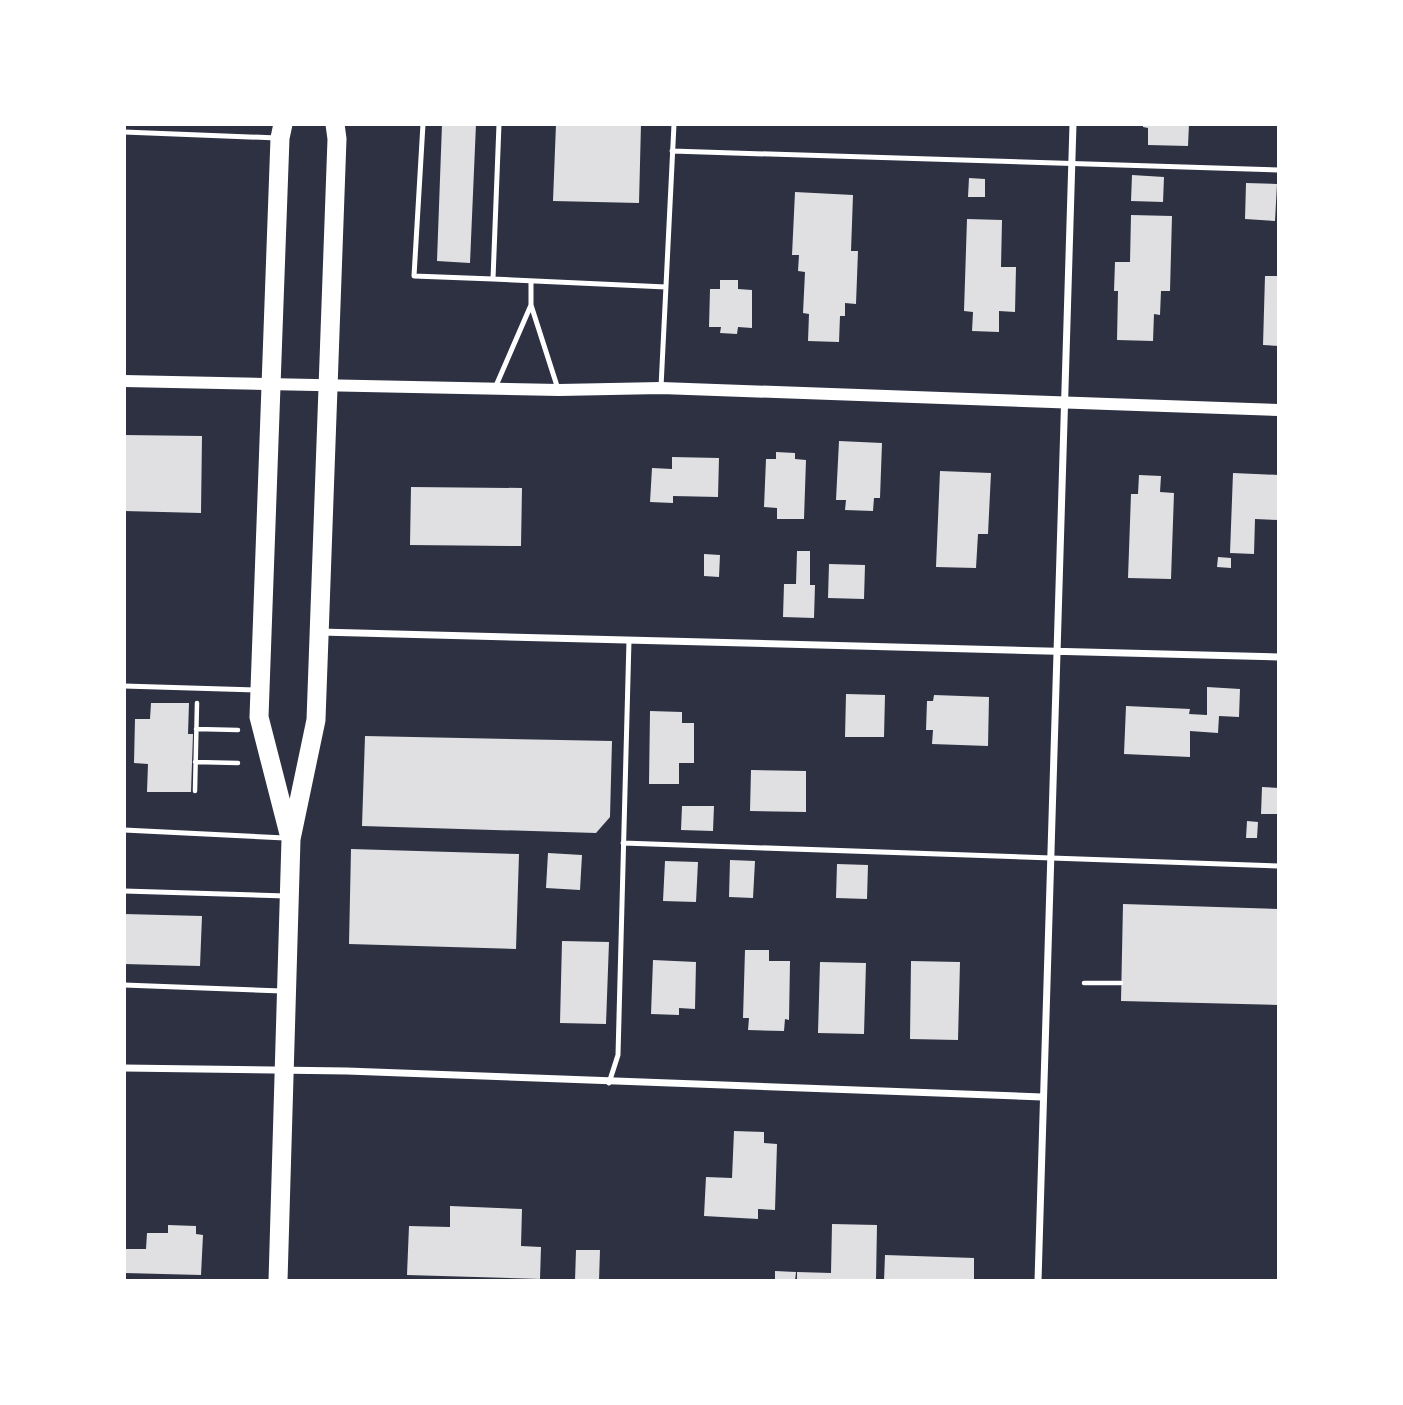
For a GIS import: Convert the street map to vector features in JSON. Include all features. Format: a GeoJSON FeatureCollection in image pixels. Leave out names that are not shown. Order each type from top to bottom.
{"type":"FeatureCollection","features":[{"type":"Feature","properties":{"kind":"highway"},"geometry":{"type":"LineString","coordinates":[[278,1281],[290,839],[316,720],[337,139],[335,124]]}},
{"type":"Feature","properties":{"kind":"highway"},"geometry":{"type":"LineString","coordinates":[[282,131],[259,717],[290,839]]}},
{"type":"Feature","properties":{"kind":"street"},"geometry":{"type":"LineString","coordinates":[[1038,1281],[1073,124]]}},
{"type":"Feature","properties":{"kind":"street"},"geometry":{"type":"LineString","coordinates":[[124,381],[559,390],[661,388],[1279,410]]}},
{"type":"Feature","properties":{"kind":"street"},"geometry":{"type":"LineString","coordinates":[[320,632],[1279,657]]}},
{"type":"Feature","properties":{"kind":"street"},"geometry":{"type":"LineString","coordinates":[[124,1068],[284,1070],[1042,1097]]}},
{"type":"Feature","properties":{"kind":"lane"},"geometry":{"type":"LineString","coordinates":[[422,124],[414,276],[666,287]]}},
{"type":"Feature","properties":{"kind":"lane"},"geometry":{"type":"LineString","coordinates":[[493,279],[499,124]]}},
{"type":"Feature","properties":{"kind":"lane"},"geometry":{"type":"LineString","coordinates":[[661,388],[674,124]]}},
{"type":"Feature","properties":{"kind":"lane"},"geometry":{"type":"LineString","coordinates":[[124,132],[282,131]]}},
{"type":"Feature","properties":{"kind":"lane"},"geometry":{"type":"LineString","coordinates":[[672,151],[1071,161],[1279,170]]}},
{"type":"Feature","properties":{"kind":"lane"},"geometry":{"type":"LineString","coordinates":[[495,388],[530,305],[531,281]]}},
{"type":"Feature","properties":{"kind":"lane"},"geometry":{"type":"LineString","coordinates":[[530,305],[559,390]]}},
{"type":"Feature","properties":{"kind":"lane"},"geometry":{"type":"LineString","coordinates":[[609,1083],[618,1055],[629,640]]}},
{"type":"Feature","properties":{"kind":"lane"},"geometry":{"type":"LineString","coordinates":[[124,686],[260,690]]}},
{"type":"Feature","properties":{"kind":"lane"},"geometry":{"type":"LineString","coordinates":[[124,830],[290,839]]}},
{"type":"Feature","properties":{"kind":"lane"},"geometry":{"type":"LineString","coordinates":[[623,842],[1279,866]]}},
{"type":"Feature","properties":{"kind":"lane"},"geometry":{"type":"LineString","coordinates":[[124,891],[289,897]]}},
{"type":"Feature","properties":{"kind":"lane"},"geometry":{"type":"LineString","coordinates":[[124,985],[286,991]]}},
{"type":"Feature","properties":{"kind":"path"},"geometry":{"type":"LineString","coordinates":[[184,702],[197,703],[195,791]]}},
{"type":"Feature","properties":{"kind":"path"},"geometry":{"type":"LineString","coordinates":[[196,729],[239,730]]}},
{"type":"Feature","properties":{"kind":"path"},"geometry":{"type":"LineString","coordinates":[[195,762],[238,763]]}},
{"type":"Feature","properties":{"kind":"path"},"geometry":{"type":"LineString","coordinates":[[1084,983],[1121,983]]}},
{"type":"Feature","properties":{"kind":"building"},"geometry":{"type":"Polygon","coordinates":[[[442,124],[476,124],[470,263],[437,261],[442,124]]]}},
{"type":"Feature","properties":{"kind":"building"},"geometry":{"type":"Polygon","coordinates":[[[556,124],[641,124],[639,203],[553,201],[556,124]]]}},
{"type":"Feature","properties":{"kind":"building"},"geometry":{"type":"Polygon","coordinates":[[[1143,124],[1189,124],[1188,146],[1148,145],[1148,128],[1143,127],[1143,124]]]}},
{"type":"Feature","properties":{"kind":"building"},"geometry":{"type":"Polygon","coordinates":[[[1132,175],[1164,177],[1163,202],[1131,201],[1132,175]]]}},
{"type":"Feature","properties":{"kind":"building"},"geometry":{"type":"Polygon","coordinates":[[[969,178],[985,179],[985,197],[968,197],[969,178]]]}},
{"type":"Feature","properties":{"kind":"building"},"geometry":{"type":"Polygon","coordinates":[[[1246,183],[1277,184],[1275,221],[1245,219],[1246,183]]]}},
{"type":"Feature","properties":{"kind":"building"},"geometry":{"type":"Polygon","coordinates":[[[795,192],[853,195],[851,251],[858,251],[856,304],[845,303],[845,316],[840,316],[839,342],[808,341],[809,314],[803,313],[805,272],[798,271],[799,255],[792,255],[795,192]]]}},
{"type":"Feature","properties":{"kind":"building"},"geometry":{"type":"Polygon","coordinates":[[[1131,215],[1172,216],[1170,291],[1161,291],[1160,315],[1154,314],[1153,341],[1117,340],[1118,291],[1114,291],[1115,262],[1130,262],[1131,215]]]}},
{"type":"Feature","properties":{"kind":"building"},"geometry":{"type":"Polygon","coordinates":[[[967,219],[1002,220],[1001,267],[1016,267],[1015,312],[999,311],[999,332],[972,331],[973,312],[964,311],[967,219]]]}},
{"type":"Feature","properties":{"kind":"building"},"geometry":{"type":"Polygon","coordinates":[[[1265,276],[1279,276],[1279,346],[1263,345],[1265,276]]]}},
{"type":"Feature","properties":{"kind":"building"},"geometry":{"type":"Polygon","coordinates":[[[720,280],[738,280],[738,289],[752,290],[752,328],[738,327],[737,334],[720,333],[721,327],[709,327],[710,289],[720,289],[720,280]]]}},
{"type":"Feature","properties":{"kind":"building"},"geometry":{"type":"Polygon","coordinates":[[[124,435],[202,436],[201,513],[124,511],[124,435]]]}},
{"type":"Feature","properties":{"kind":"building"},"geometry":{"type":"Polygon","coordinates":[[[839,441],[882,443],[880,498],[874,498],[873,511],[845,510],[846,500],[836,500],[839,441]]]}},
{"type":"Feature","properties":{"kind":"building"},"geometry":{"type":"Polygon","coordinates":[[[776,452],[795,453],[795,459],[806,460],[804,519],[777,519],[777,508],[764,507],[766,459],[776,459],[776,452]]]}},
{"type":"Feature","properties":{"kind":"building"},"geometry":{"type":"Polygon","coordinates":[[[672,457],[719,458],[718,497],[673,496],[673,503],[650,502],[652,468],[672,469],[672,457]]]}},
{"type":"Feature","properties":{"kind":"building"},"geometry":{"type":"Polygon","coordinates":[[[940,471],[991,473],[988,534],[978,534],[976,568],[936,567],[940,471]]]}},
{"type":"Feature","properties":{"kind":"building"},"geometry":{"type":"Polygon","coordinates":[[[1233,473],[1279,475],[1279,520],[1255,519],[1254,554],[1230,553],[1233,473]]]}},
{"type":"Feature","properties":{"kind":"building"},"geometry":{"type":"Polygon","coordinates":[[[1139,475],[1161,476],[1160,492],[1174,493],[1171,579],[1128,578],[1131,494],[1138,494],[1139,475]]]}},
{"type":"Feature","properties":{"kind":"building"},"geometry":{"type":"Polygon","coordinates":[[[411,487],[522,488],[521,546],[410,545],[411,487]]]}},
{"type":"Feature","properties":{"kind":"building"},"geometry":{"type":"Polygon","coordinates":[[[797,551],[810,551],[810,585],[815,585],[814,618],[783,617],[784,584],[796,584],[797,551]]]}},
{"type":"Feature","properties":{"kind":"building"},"geometry":{"type":"Polygon","coordinates":[[[704,554],[720,555],[719,577],[704,576],[704,554]]]}},
{"type":"Feature","properties":{"kind":"building"},"geometry":{"type":"Polygon","coordinates":[[[1218,557],[1231,558],[1231,568],[1217,567],[1218,557]]]}},
{"type":"Feature","properties":{"kind":"building"},"geometry":{"type":"Polygon","coordinates":[[[829,564],[865,565],[864,599],[828,598],[829,564]]]}},
{"type":"Feature","properties":{"kind":"building"},"geometry":{"type":"Polygon","coordinates":[[[1207,687],[1240,689],[1239,717],[1219,716],[1218,733],[1190,731],[1190,757],[1124,754],[1126,706],[1190,709],[1189,714],[1207,715],[1207,687]]]}},
{"type":"Feature","properties":{"kind":"building"},"geometry":{"type":"Polygon","coordinates":[[[846,694],[885,695],[884,737],[845,737],[846,694]]]}},
{"type":"Feature","properties":{"kind":"building"},"geometry":{"type":"Polygon","coordinates":[[[934,695],[989,697],[988,746],[932,744],[933,730],[926,730],[927,701],[933,701],[934,695]]]}},
{"type":"Feature","properties":{"kind":"building"},"geometry":{"type":"Polygon","coordinates":[[[151,703],[189,703],[188,734],[193,734],[191,792],[147,792],[148,764],[134,763],[135,719],[150,719],[151,703]]]}},
{"type":"Feature","properties":{"kind":"building"},"geometry":{"type":"Polygon","coordinates":[[[650,711],[682,712],[682,723],[694,723],[694,763],[679,763],[679,784],[649,784],[650,711]]]}},
{"type":"Feature","properties":{"kind":"building"},"geometry":{"type":"Polygon","coordinates":[[[365,736],[612,741],[610,817],[596,833],[362,826],[365,736]]]}},
{"type":"Feature","properties":{"kind":"building"},"geometry":{"type":"Polygon","coordinates":[[[751,770],[806,771],[806,812],[750,811],[751,770]]]}},
{"type":"Feature","properties":{"kind":"building"},"geometry":{"type":"Polygon","coordinates":[[[1262,787],[1279,788],[1279,814],[1261,814],[1262,787]]]}},
{"type":"Feature","properties":{"kind":"building"},"geometry":{"type":"Polygon","coordinates":[[[682,806],[714,806],[713,831],[681,830],[682,806]]]}},
{"type":"Feature","properties":{"kind":"building"},"geometry":{"type":"Polygon","coordinates":[[[1247,821],[1258,822],[1257,838],[1246,838],[1247,821]]]}},
{"type":"Feature","properties":{"kind":"building"},"geometry":{"type":"Polygon","coordinates":[[[351,849],[519,854],[516,949],[349,944],[351,849]]]}},
{"type":"Feature","properties":{"kind":"building"},"geometry":{"type":"Polygon","coordinates":[[[548,853],[582,855],[580,890],[546,888],[548,853]]]}},
{"type":"Feature","properties":{"kind":"building"},"geometry":{"type":"Polygon","coordinates":[[[730,860],[755,861],[753,898],[729,897],[730,860]]]}},
{"type":"Feature","properties":{"kind":"building"},"geometry":{"type":"Polygon","coordinates":[[[665,861],[698,862],[696,902],[663,901],[665,861]]]}},
{"type":"Feature","properties":{"kind":"building"},"geometry":{"type":"Polygon","coordinates":[[[837,864],[868,865],[867,899],[836,898],[837,864]]]}},
{"type":"Feature","properties":{"kind":"building"},"geometry":{"type":"Polygon","coordinates":[[[1123,904],[1279,909],[1279,1005],[1121,1001],[1123,904]]]}},
{"type":"Feature","properties":{"kind":"building"},"geometry":{"type":"Polygon","coordinates":[[[124,914],[202,916],[200,966],[124,964],[124,914]]]}},
{"type":"Feature","properties":{"kind":"building"},"geometry":{"type":"Polygon","coordinates":[[[562,941],[609,942],[606,1024],[560,1023],[562,941]]]}},
{"type":"Feature","properties":{"kind":"building"},"geometry":{"type":"Polygon","coordinates":[[[745,950],[769,950],[769,961],[790,961],[789,1020],[785,1019],[784,1031],[748,1030],[749,1018],[743,1018],[745,950]]]}},
{"type":"Feature","properties":{"kind":"building"},"geometry":{"type":"Polygon","coordinates":[[[653,960],[696,962],[695,1009],[679,1008],[679,1015],[651,1014],[653,960]]]}},
{"type":"Feature","properties":{"kind":"building"},"geometry":{"type":"Polygon","coordinates":[[[911,961],[960,962],[958,1040],[910,1039],[911,961]]]}},
{"type":"Feature","properties":{"kind":"building"},"geometry":{"type":"Polygon","coordinates":[[[820,962],[866,963],[864,1034],[818,1033],[820,962]]]}},
{"type":"Feature","properties":{"kind":"building"},"geometry":{"type":"Polygon","coordinates":[[[734,1131],[764,1132],[764,1143],[777,1144],[775,1210],[758,1209],[758,1219],[704,1216],[706,1177],[732,1178],[734,1131]]]}},
{"type":"Feature","properties":{"kind":"building"},"geometry":{"type":"Polygon","coordinates":[[[450,1206],[522,1209],[521,1246],[541,1247],[540,1279],[407,1275],[409,1226],[450,1227],[450,1206]]]}},
{"type":"Feature","properties":{"kind":"building"},"geometry":{"type":"Polygon","coordinates":[[[832,1224],[877,1225],[876,1281],[797,1281],[797,1272],[831,1273],[832,1224]]]}},
{"type":"Feature","properties":{"kind":"building"},"geometry":{"type":"Polygon","coordinates":[[[168,1225],[196,1226],[196,1234],[203,1235],[201,1275],[124,1273],[124,1249],[146,1249],[147,1233],[168,1233],[168,1225]]]}},
{"type":"Feature","properties":{"kind":"building"},"geometry":{"type":"Polygon","coordinates":[[[576,1250],[600,1250],[599,1281],[575,1281],[576,1250]]]}},
{"type":"Feature","properties":{"kind":"building"},"geometry":{"type":"Polygon","coordinates":[[[885,1255],[974,1258],[974,1281],[884,1281],[885,1255]]]}},
{"type":"Feature","properties":{"kind":"building"},"geometry":{"type":"Polygon","coordinates":[[[775,1271],[796,1272],[795,1281],[775,1281],[775,1271]]]}}]}
